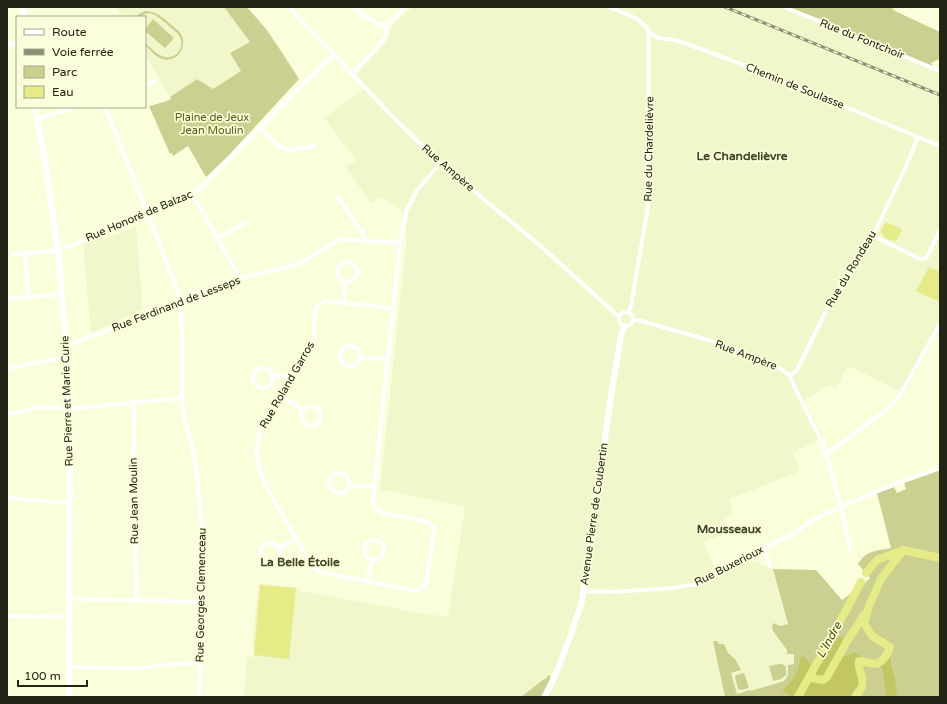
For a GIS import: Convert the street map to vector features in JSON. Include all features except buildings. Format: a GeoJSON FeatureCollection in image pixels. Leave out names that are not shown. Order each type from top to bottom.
{"type":"FeatureCollection","features":[{"type":"Feature","properties":{"kind":"street","name":"Rue Ampère"},"geometry":{"type":"LineString","coordinates":[[289,7],[412,137],[544,249],[619,316]]}},
{"type":"Feature","properties":{"kind":"street"},"geometry":{"type":"LineString","coordinates":[[355,7],[369,19],[386,26]]}},
{"type":"Feature","properties":{"kind":"street"},"geometry":{"type":"LineString","coordinates":[[352,74],[382,42],[386,36],[386,26],[406,7]]}},
{"type":"Feature","properties":{"kind":"street"},"geometry":{"type":"LineString","coordinates":[[609,7],[641,21],[649,32]]}},
{"type":"Feature","properties":{"kind":"street","name":"Rue du Fontchoir"},"geometry":{"type":"LineString","coordinates":[[784,7],[940,72]]}},
{"type":"Feature","properties":{"kind":"street","name":"Chemin de Soulasse"},"geometry":{"type":"LineString","coordinates":[[649,32],[658,38],[676,40],[734,61],[940,146]]}},
{"type":"Feature","properties":{"kind":"street","name":"Rue du Chardelièvre"},"geometry":{"type":"LineString","coordinates":[[628,312],[631,306],[648,206],[649,32]]}},
{"type":"Feature","properties":{"kind":"street","name":"Rue Honoré de Balzac"},"geometry":{"type":"LineString","coordinates":[[14,254],[65,248],[193,195],[333,54]]}},
{"type":"Feature","properties":{"kind":"street"},"geometry":{"type":"LineString","coordinates":[[146,85],[155,81]]}},
{"type":"Feature","properties":{"kind":"street","name":"Rue Pierre et Marie Curie"},"geometry":{"type":"LineString","coordinates":[[35,108],[58,250],[70,407],[69,697]]}},
{"type":"Feature","properties":{"kind":"street"},"geometry":{"type":"LineString","coordinates":[[37,119],[72,108]]}},
{"type":"Feature","properties":{"kind":"street","name":"Rue Georges Clemenceau"},"geometry":{"type":"LineString","coordinates":[[106,108],[181,300],[182,398],[184,417],[196,467],[203,540],[203,602],[199,697]]}},
{"type":"Feature","properties":{"kind":"street"},"geometry":{"type":"LineString","coordinates":[[259,128],[280,147],[290,150],[314,146]]}},
{"type":"Feature","properties":{"kind":"street","name":"Rue du Rondeau"},"geometry":{"type":"LineString","coordinates":[[790,376],[797,370],[827,309],[872,236],[906,166],[918,137]]}},
{"type":"Feature","properties":{"kind":"street","name":"Rue Roland Garros"},"geometry":{"type":"LineString","coordinates":[[393,308],[326,301],[316,307],[314,312],[313,342],[268,414],[259,434],[256,454],[264,482],[311,566],[318,572],[417,591],[426,583],[434,531],[433,527],[428,522],[377,511],[373,498],[400,243],[406,209],[418,189],[441,163]]}},
{"type":"Feature","properties":{"kind":"street"},"geometry":{"type":"LineString","coordinates":[[193,195],[240,278]]}},
{"type":"Feature","properties":{"kind":"street"},"geometry":{"type":"LineString","coordinates":[[337,196],[361,230],[364,241]]}},
{"type":"Feature","properties":{"kind":"street"},"geometry":{"type":"LineString","coordinates":[[218,238],[244,222]]}},
{"type":"Feature","properties":{"kind":"street"},"geometry":{"type":"LineString","coordinates":[[872,236],[920,259],[923,259],[927,257],[940,230]]}},
{"type":"Feature","properties":{"kind":"street","name":"Rue Ferdinand de Lesseps"},"geometry":{"type":"LineString","coordinates":[[66,345],[99,334],[181,300],[240,278],[299,264],[340,239],[400,243]]}},
{"type":"Feature","properties":{"kind":"street"},"geometry":{"type":"LineString","coordinates":[[25,253],[28,297]]}},
{"type":"Feature","properties":{"kind":"street"},"geometry":{"type":"LineString","coordinates":[[349,262],[357,267],[358,274],[351,282],[345,282],[340,279],[338,275],[338,268],[342,263],[349,262]]}},
{"type":"Feature","properties":{"kind":"street"},"geometry":{"type":"LineString","coordinates":[[344,303],[345,282]]}},
{"type":"Feature","properties":{"kind":"street"},"geometry":{"type":"LineString","coordinates":[[7,299],[62,294]]}},
{"type":"Feature","properties":{"kind":"street"},"geometry":{"type":"LineString","coordinates":[[624,312],[628,312],[630,312],[633,316],[633,323],[629,326],[624,326],[620,324],[619,316],[624,312]]}},
{"type":"Feature","properties":{"kind":"street","name":"Rue Ampère"},"geometry":{"type":"LineString","coordinates":[[633,320],[642,321],[711,341],[767,362],[781,369],[790,376],[823,444],[841,507],[850,549]]}},
{"type":"Feature","properties":{"kind":"street"},"geometry":{"type":"LineString","coordinates":[[826,454],[893,404],[901,393],[940,324]]}},
{"type":"Feature","properties":{"kind":"street","name":"Avenue Pierre de Coubertin"},"geometry":{"type":"LineString","coordinates":[[544,697],[555,676],[580,610],[621,335],[624,326]]}},
{"type":"Feature","properties":{"kind":"street"},"geometry":{"type":"LineString","coordinates":[[352,346],[358,348],[360,358],[354,365],[348,366],[340,359],[340,352],[345,347],[352,346]]}},
{"type":"Feature","properties":{"kind":"street"},"geometry":{"type":"LineString","coordinates":[[7,368],[67,357]]}},
{"type":"Feature","properties":{"kind":"street"},"geometry":{"type":"LineString","coordinates":[[360,358],[388,359]]}},
{"type":"Feature","properties":{"kind":"street"},"geometry":{"type":"LineString","coordinates":[[262,367],[268,368],[273,376],[273,380],[270,385],[263,388],[255,384],[252,378],[255,371],[262,367]]}},
{"type":"Feature","properties":{"kind":"street"},"geometry":{"type":"LineString","coordinates":[[273,376],[292,377]]}},
{"type":"Feature","properties":{"kind":"street"},"geometry":{"type":"LineString","coordinates":[[280,395],[303,410]]}},
{"type":"Feature","properties":{"kind":"street"},"geometry":{"type":"LineString","coordinates":[[7,413],[19,413],[35,407],[76,408],[182,398]]}},
{"type":"Feature","properties":{"kind":"street","name":"Rue Jean Moulin"},"geometry":{"type":"LineString","coordinates":[[134,402],[133,501],[137,600]]}},
{"type":"Feature","properties":{"kind":"street"},"geometry":{"type":"LineString","coordinates":[[309,406],[316,407],[322,414],[320,421],[312,426],[306,425],[301,416],[303,410],[305,407],[309,406]]}},
{"type":"Feature","properties":{"kind":"street"},"geometry":{"type":"LineString","coordinates":[[841,507],[895,484],[940,468]]}},
{"type":"Feature","properties":{"kind":"street"},"geometry":{"type":"LineString","coordinates":[[341,473],[348,478],[349,485],[343,493],[337,493],[329,487],[329,480],[334,474],[341,473]]}},
{"type":"Feature","properties":{"kind":"street"},"geometry":{"type":"LineString","coordinates":[[349,485],[374,487]]}},
{"type":"Feature","properties":{"kind":"street"},"geometry":{"type":"LineString","coordinates":[[7,498],[70,502]]}},
{"type":"Feature","properties":{"kind":"street","name":"Rue Buxerioux"},"geometry":{"type":"LineString","coordinates":[[583,591],[611,592],[672,588],[698,584],[751,554],[794,534],[809,522],[841,507]]}},
{"type":"Feature","properties":{"kind":"street"},"geometry":{"type":"LineString","coordinates":[[279,548],[296,539]]}},
{"type":"Feature","properties":{"kind":"street"},"geometry":{"type":"LineString","coordinates":[[376,540],[383,545],[384,552],[378,559],[372,560],[366,557],[364,553],[364,546],[369,541],[376,540]]}},
{"type":"Feature","properties":{"kind":"street"},"geometry":{"type":"LineString","coordinates":[[271,543],[275,544],[279,548],[280,555],[277,561],[274,563],[268,563],[262,560],[260,550],[262,546],[271,543]]}},
{"type":"Feature","properties":{"kind":"street"},"geometry":{"type":"LineString","coordinates":[[764,548],[770,566]]}},
{"type":"Feature","properties":{"kind":"street"},"geometry":{"type":"LineString","coordinates":[[367,582],[372,560]]}},
{"type":"Feature","properties":{"kind":"street"},"geometry":{"type":"LineString","coordinates":[[69,598],[203,602]]}},
{"type":"Feature","properties":{"kind":"street"},"geometry":{"type":"LineString","coordinates":[[7,616],[69,617]]}},
{"type":"Feature","properties":{"kind":"street"},"geometry":{"type":"LineString","coordinates":[[69,666],[136,668],[201,662]]}},
{"type":"Feature","properties":{"kind":"shaded area"},"geometry":{"type":"Polygon","coordinates":[[[116,7],[224,7],[250,42],[241,71],[213,89],[197,79],[170,97],[146,56],[146,16],[121,16],[116,7]]]}},
{"type":"Feature","properties":{"kind":"shaded area"},"geometry":{"type":"Polygon","coordinates":[[[412,7],[779,7],[933,71],[940,61],[940,329],[904,393],[848,366],[836,388],[829,385],[804,400],[823,437],[793,453],[800,471],[730,499],[734,514],[723,519],[728,532],[704,542],[714,569],[710,581],[751,557],[754,563],[759,561],[762,566],[772,565],[799,662],[784,687],[749,697],[244,697],[247,657],[253,657],[253,632],[259,583],[296,587],[301,591],[448,617],[465,507],[380,489],[407,234],[402,210],[381,197],[371,204],[345,166],[357,161],[324,118],[367,87],[356,75],[387,41],[391,27],[412,7]]]}},
{"type":"Feature","properties":{"kind":"shaded area"},"geometry":{"type":"Polygon","coordinates":[[[136,227],[143,309],[91,333],[83,244],[102,237],[102,240],[136,227]]]}},
{"type":"Feature","properties":{"kind":"shaded area"},"geometry":{"type":"Polygon","coordinates":[[[839,636],[844,639],[845,644],[836,658],[855,652],[867,661],[874,662],[878,661],[882,657],[885,649],[891,655],[891,665],[895,679],[897,697],[886,697],[881,666],[875,668],[862,665],[856,672],[866,685],[866,688],[855,688],[853,691],[862,697],[801,697],[818,663],[834,639],[839,636]]]}},
{"type":"Feature","properties":{"kind":"shaded area"},"geometry":{"type":"Polygon","coordinates":[[[804,656],[812,665],[792,697],[782,690],[795,676],[799,668],[800,658],[804,656]]]}},
{"type":"Feature","properties":{"kind":"green space","name":"Plaine de Jeux Jean Moulin"},"geometry":{"type":"Polygon","coordinates":[[[224,7],[247,7],[266,29],[299,79],[228,156],[206,177],[188,146],[173,156],[172,153],[170,154],[149,106],[171,99],[170,97],[197,79],[213,89],[241,71],[230,53],[250,42],[224,7]]]}},
{"type":"Feature","properties":{"kind":"green space"},"geometry":{"type":"Polygon","coordinates":[[[789,7],[891,7],[895,11],[940,32],[939,59],[931,63],[934,67],[789,7]]]}},
{"type":"Feature","properties":{"kind":"green space"},"geometry":{"type":"Polygon","coordinates":[[[145,11],[159,15],[181,34],[183,46],[182,50],[176,57],[167,60],[162,59],[155,55],[146,46],[146,44],[162,56],[174,56],[181,47],[181,40],[178,34],[155,15],[148,13],[137,16],[145,11]]]}},
{"type":"Feature","properties":{"kind":"green space"},"geometry":{"type":"Polygon","coordinates":[[[153,19],[174,38],[165,48],[146,32],[146,28],[153,19]]]}},
{"type":"Feature","properties":{"kind":"green space"},"geometry":{"type":"Polygon","coordinates":[[[940,470],[940,697],[725,697],[713,641],[717,641],[719,644],[724,644],[728,653],[735,659],[741,670],[731,673],[737,694],[784,681],[788,672],[788,665],[794,664],[794,654],[787,654],[787,650],[773,631],[772,627],[773,623],[780,626],[788,624],[773,569],[816,570],[842,600],[870,578],[858,564],[861,559],[872,552],[891,548],[877,493],[894,487],[897,493],[906,489],[904,482],[940,470]]]}},
{"type":"Feature","properties":{"kind":"green space"},"geometry":{"type":"Polygon","coordinates":[[[779,664],[786,667],[786,675],[781,679],[773,681],[769,666],[779,664]]]}},
{"type":"Feature","properties":{"kind":"green space"},"geometry":{"type":"Polygon","coordinates":[[[744,673],[749,688],[741,690],[738,689],[735,677],[736,675],[744,673]]]}},
{"type":"Feature","properties":{"kind":"green space"},"geometry":{"type":"Polygon","coordinates":[[[548,675],[550,676],[550,679],[541,697],[521,697],[546,679],[548,675]]]}},
{"type":"Feature","properties":{"kind":"water"},"geometry":{"type":"Polygon","coordinates":[[[886,222],[902,230],[896,241],[887,239],[882,235],[881,230],[886,222]]]}},
{"type":"Feature","properties":{"kind":"water"},"geometry":{"type":"Polygon","coordinates":[[[929,267],[940,272],[940,302],[916,291],[929,267]]]}},
{"type":"Feature","properties":{"kind":"water"},"geometry":{"type":"Polygon","coordinates":[[[260,585],[296,588],[289,659],[254,655],[260,585]]]}},
{"type":"Feature","properties":{"kind":"waterway","name":"L'Indre"},"geometry":{"type":"LineString","coordinates":[[866,573],[877,560],[903,550],[940,558]]}},
{"type":"Feature","properties":{"kind":"waterway"},"geometry":{"type":"LineString","coordinates":[[855,697],[861,689],[863,683],[859,661],[877,664],[882,661],[890,647],[872,636],[864,623],[869,606],[881,579],[903,550]]}},
{"type":"Feature","properties":{"kind":"waterway","name":"L'Indre"},"geometry":{"type":"LineString","coordinates":[[798,697],[861,582]]}},
{"type":"Feature","properties":{"kind":"waterway"},"geometry":{"type":"LineString","coordinates":[[809,677],[823,680],[827,677],[864,615]]}},
{"type":"Feature","properties":{"kind":"railway"},"geometry":{"type":"LineString","coordinates":[[725,7],[940,95]]}},
{"type":"Feature","properties":{"kind":"district","name":"Le Chandelièvre"},"geometry":{"type":"Point","coordinates":[742,156]}},
{"type":"Feature","properties":{"kind":"district","name":"Mousseaux"},"geometry":{"type":"Point","coordinates":[729,529]}},
{"type":"Feature","properties":{"kind":"district","name":"La Belle Étoile"},"geometry":{"type":"Point","coordinates":[300,562]}}]}
